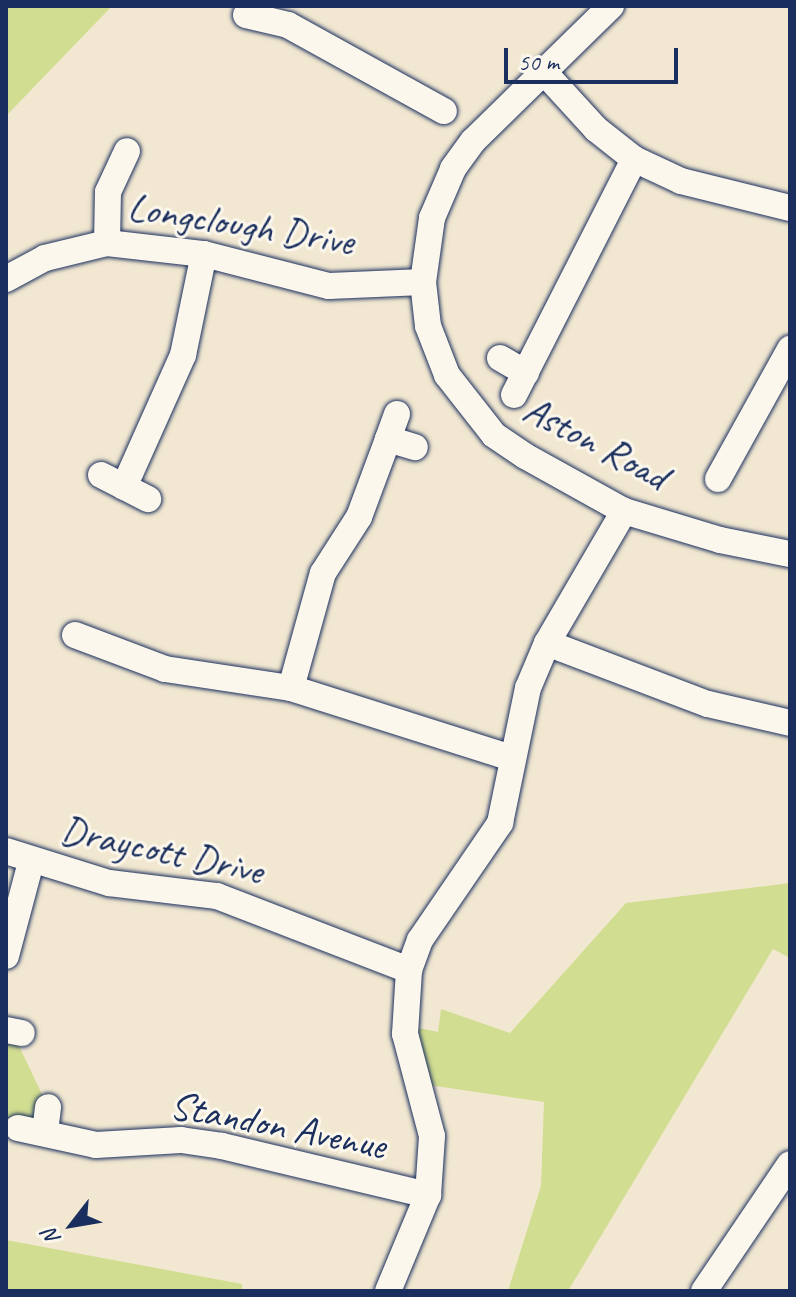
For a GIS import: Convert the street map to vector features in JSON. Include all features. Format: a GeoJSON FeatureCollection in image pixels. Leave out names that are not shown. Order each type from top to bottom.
{"type":"FeatureCollection","features":[{"type":"Feature","properties":{"kind":"street","name":"Aston Road"},"geometry":{"type":"LineString","coordinates":[[611,6],[543,71],[453,169],[432,218],[423,282],[428,326],[447,375],[481,421],[525,456],[624,511],[720,540],[790,554]]}},
{"type":"Feature","properties":{"kind":"street"},"geometry":{"type":"LineString","coordinates":[[246,15],[283,16],[444,111]]}},
{"type":"Feature","properties":{"kind":"street"},"geometry":{"type":"LineString","coordinates":[[543,71],[596,129],[634,159],[681,181],[790,208]]}},
{"type":"Feature","properties":{"kind":"street"},"geometry":{"type":"LineString","coordinates":[[107,243],[108,192],[127,151]]}},
{"type":"Feature","properties":{"kind":"street"},"geometry":{"type":"LineString","coordinates":[[500,358],[520,384],[634,159]]}},
{"type":"Feature","properties":{"kind":"street","name":"Longclough Drive"},"geometry":{"type":"LineString","coordinates":[[6,279],[45,258],[107,243],[204,254],[329,286],[423,282]]}},
{"type":"Feature","properties":{"kind":"street"},"geometry":{"type":"LineString","coordinates":[[148,499],[112,481],[183,355],[204,254]]}},
{"type":"Feature","properties":{"kind":"street"},"geometry":{"type":"LineString","coordinates":[[718,479],[790,349]]}},
{"type":"Feature","properties":{"kind":"street"},"geometry":{"type":"LineString","coordinates":[[291,688],[323,573],[359,517],[397,414]]}},
{"type":"Feature","properties":{"kind":"street"},"geometry":{"type":"LineString","coordinates":[[388,439],[415,447]]}},
{"type":"Feature","properties":{"kind":"street"},"geometry":{"type":"LineString","coordinates":[[388,1291],[428,1195],[432,1136],[409,970],[420,940],[500,823],[528,688],[547,643],[624,511]]}},
{"type":"Feature","properties":{"kind":"street"},"geometry":{"type":"LineString","coordinates":[[75,635],[165,669],[291,688],[512,758]]}},
{"type":"Feature","properties":{"kind":"street"},"geometry":{"type":"LineString","coordinates":[[547,643],[708,704],[790,723]]}},
{"type":"Feature","properties":{"kind":"street","name":"Draycott Drive"},"geometry":{"type":"LineString","coordinates":[[6,851],[31,862],[109,883],[217,896],[409,970]]}},
{"type":"Feature","properties":{"kind":"street","name":"Draycott Drive"},"geometry":{"type":"LineString","coordinates":[[6,956],[31,862]]}},
{"type":"Feature","properties":{"kind":"street","name":"Standon Avenue"},"geometry":{"type":"LineString","coordinates":[[18,1128],[47,1120],[96,1145],[181,1140],[222,1146],[428,1195]]}},
{"type":"Feature","properties":{"kind":"street"},"geometry":{"type":"LineString","coordinates":[[713,1288],[790,1164]]}},
{"type":"Feature","properties":{"kind":"green space"},"geometry":{"type":"Polygon","coordinates":[[[6,6],[112,6],[6,116],[6,6]]]}},
{"type":"Feature","properties":{"kind":"green space"},"geometry":{"type":"Polygon","coordinates":[[[790,883],[790,958],[773,949],[568,1291],[508,1291],[541,1186],[544,1102],[422,1084],[405,1025],[438,1032],[441,1009],[510,1033],[626,903],[790,883]]]}},
{"type":"Feature","properties":{"kind":"green space"},"geometry":{"type":"Polygon","coordinates":[[[6,1040],[19,1046],[48,1107],[23,1138],[6,1135],[6,1040]]]}},
{"type":"Feature","properties":{"kind":"green space"},"geometry":{"type":"Polygon","coordinates":[[[6,1240],[242,1284],[242,1291],[6,1291],[6,1240]]]}}]}
